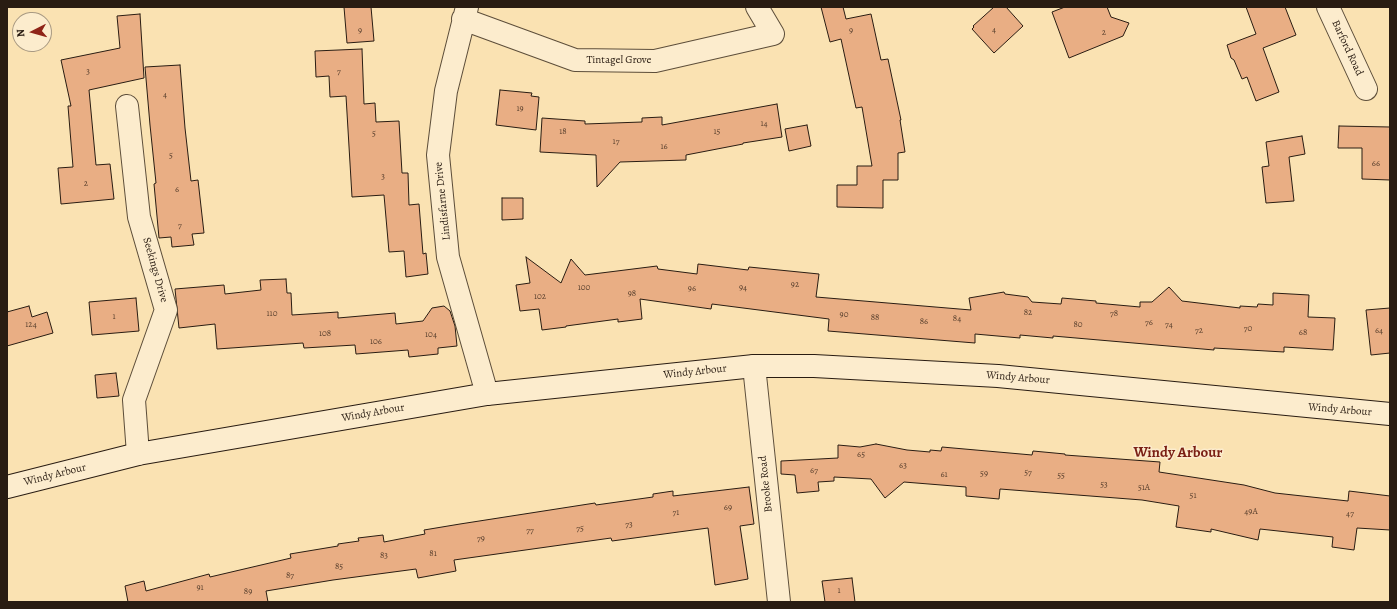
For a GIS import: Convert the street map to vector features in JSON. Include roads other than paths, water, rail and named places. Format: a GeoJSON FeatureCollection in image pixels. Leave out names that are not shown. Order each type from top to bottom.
{"type":"FeatureCollection","features":[{"type":"Feature","properties":{"kind":"street","name":"Tintagel Grove"},"geometry":{"type":"LineString","coordinates":[[465,13],[575,60],[655,61],[773,34],[757,7]]}},
{"type":"Feature","properties":{"kind":"street","name":"Barford Road"},"geometry":{"type":"LineString","coordinates":[[1328,7],[1366,89]]}},
{"type":"Feature","properties":{"kind":"street","name":"Lindisfarne Drive"},"geometry":{"type":"LineString","coordinates":[[465,13],[446,91],[438,155],[448,256],[487,394]]}},
{"type":"Feature","properties":{"kind":"street","name":"Seekings Drive"},"geometry":{"type":"LineString","coordinates":[[127,106],[139,217],[166,310],[134,400],[138,454]]}},
{"type":"Feature","properties":{"kind":"street","name":"Windy Arbour"},"geometry":{"type":"LineString","coordinates":[[7,487],[138,454],[487,394],[754,366],[814,366],[998,376],[1390,414]]}},
{"type":"Feature","properties":{"kind":"street","name":"Brooke Road"},"geometry":{"type":"LineString","coordinates":[[754,366],[779,602]]}},
{"type":"Feature","properties":{"kind":"district","name":"Windy Arbour"},"geometry":{"type":"Point","coordinates":[1178,453]}}]}
